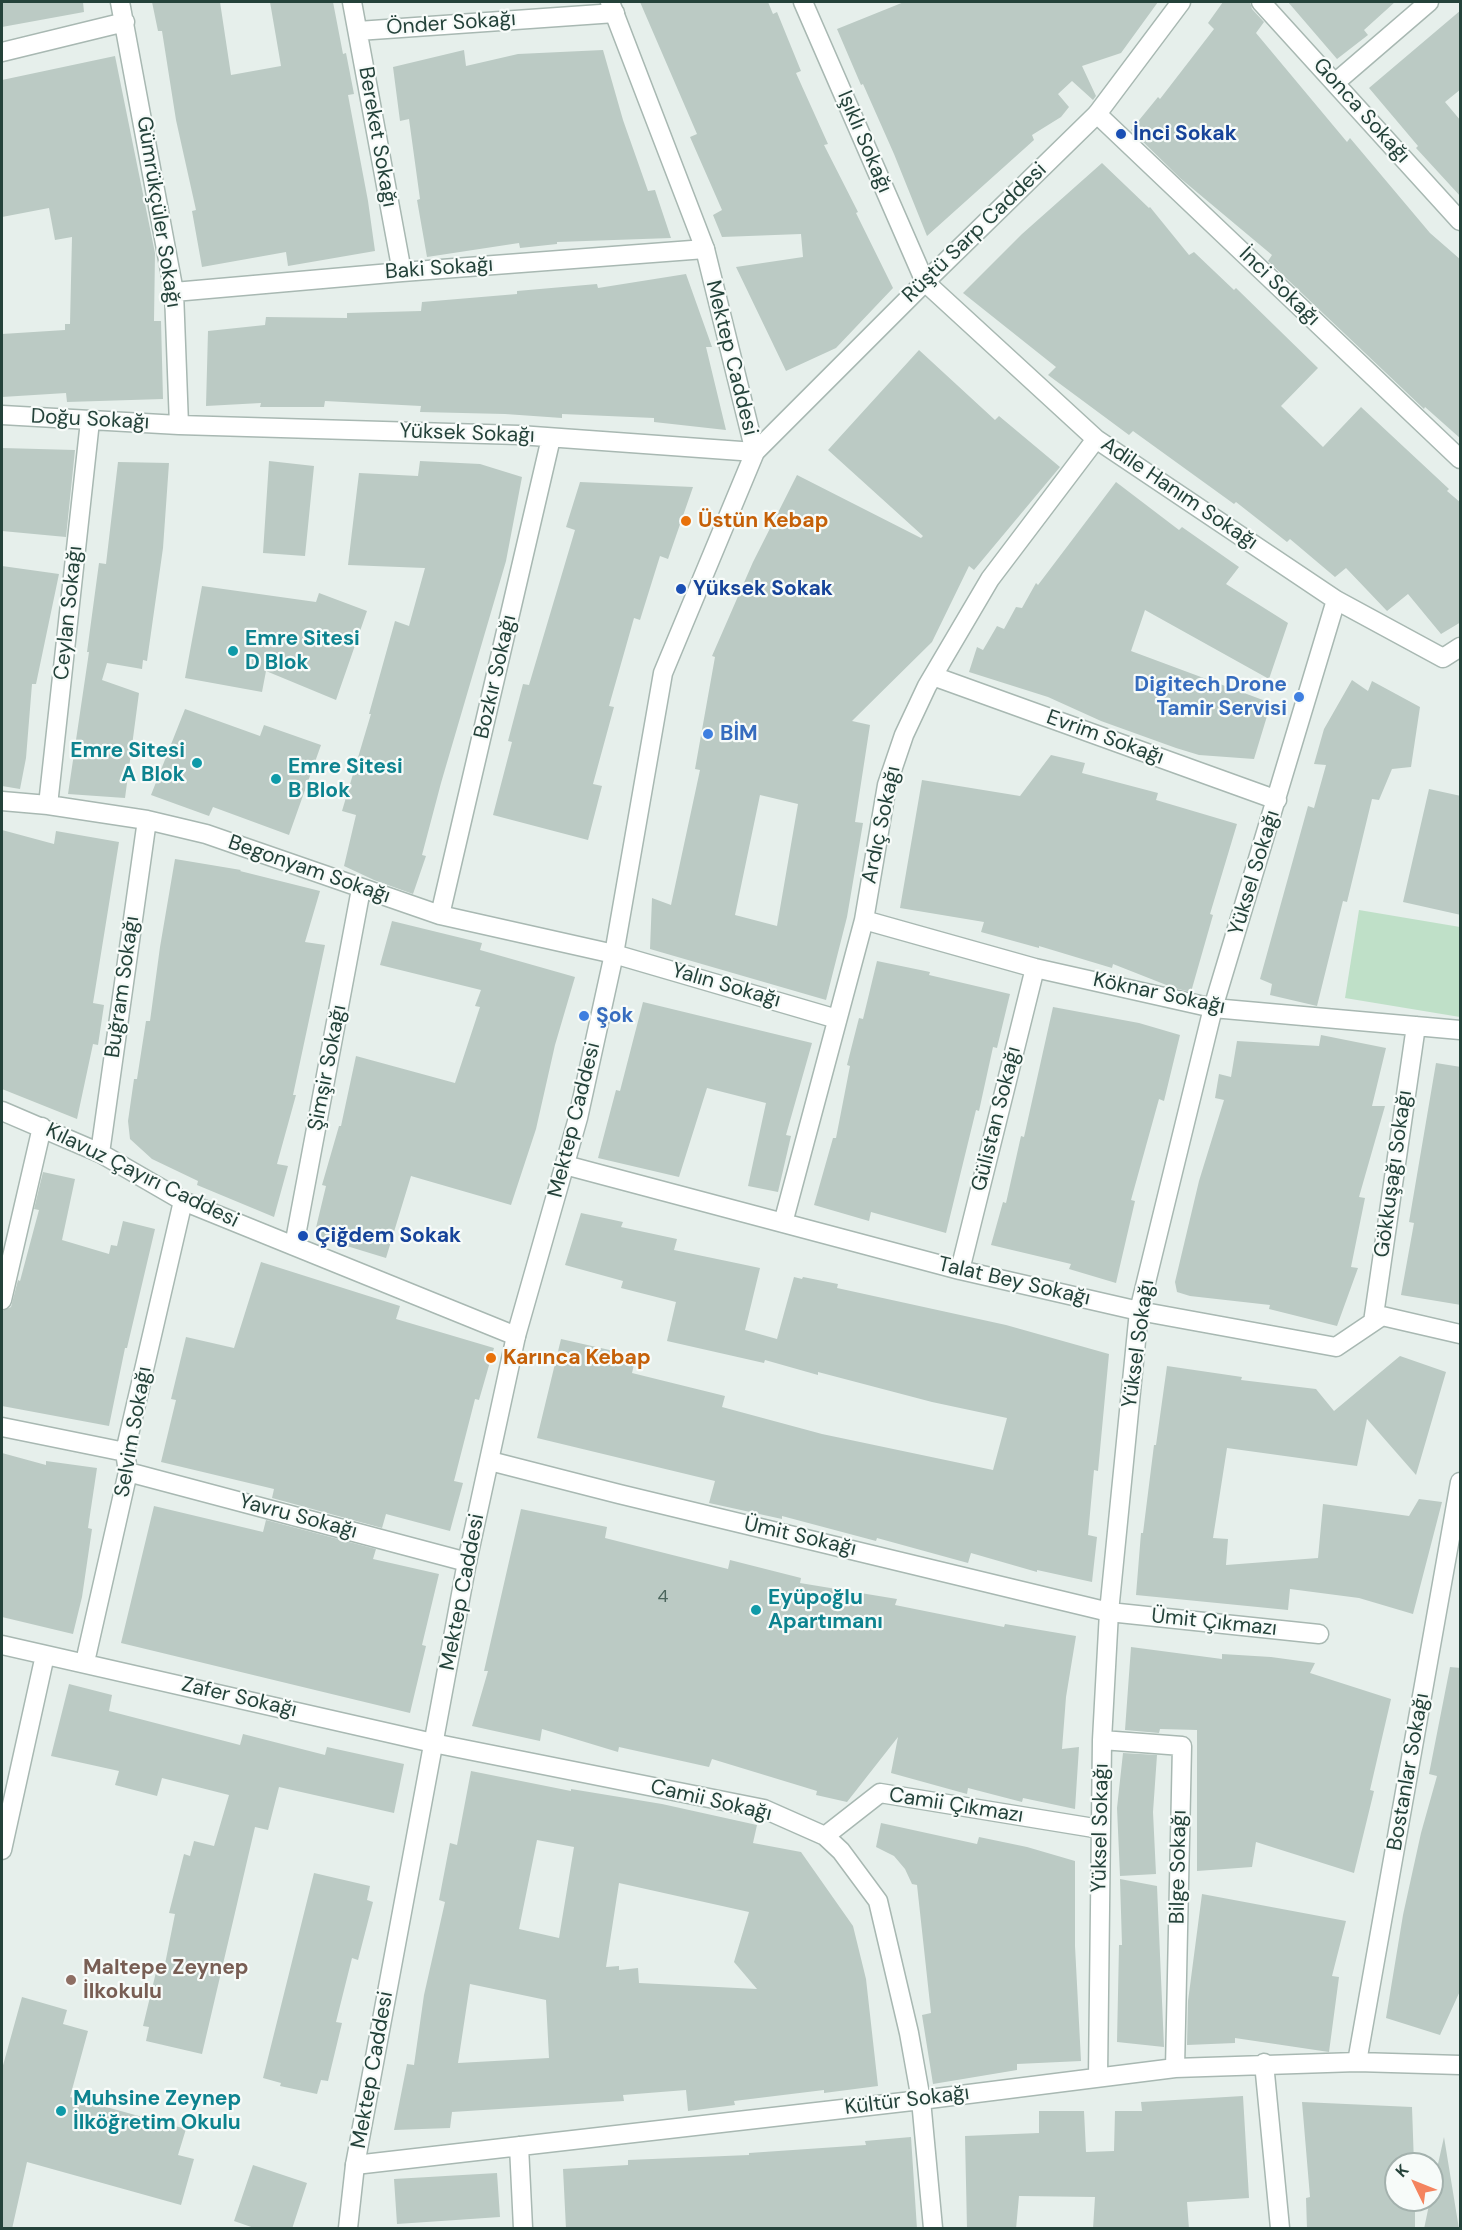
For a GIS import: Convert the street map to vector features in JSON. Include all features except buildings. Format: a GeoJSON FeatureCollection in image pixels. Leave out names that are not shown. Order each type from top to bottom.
{"type":"FeatureCollection","features":[{"type":"Feature","properties":{"kind":"street","name":"Gümrükçüler Sokağı"},"geometry":{"type":"LineString","coordinates":[[120,2],[174,292],[178,425]]}},
{"type":"Feature","properties":{"kind":"street","name":"Bereket Sokağı"},"geometry":{"type":"LineString","coordinates":[[352,2],[402,272]]}},
{"type":"Feature","properties":{"kind":"street","name":"Işıklı Sokağı"},"geometry":{"type":"LineString","coordinates":[[803,2],[925,282]]}},
{"type":"Feature","properties":{"kind":"street","name":"Rüştü Sarp Caddesi"},"geometry":{"type":"LineString","coordinates":[[755,452],[1097,114],[1180,2]]}},
{"type":"Feature","properties":{"kind":"street","name":"Gonca Sokağı"},"geometry":{"type":"LineString","coordinates":[[1261,2],[1458,214]]}},
{"type":"Feature","properties":{"kind":"street"},"geometry":{"type":"LineString","coordinates":[[1336,82],[1429,2]]}},
{"type":"Feature","properties":{"kind":"street","name":"Önder Sokağı"},"geometry":{"type":"LineString","coordinates":[[358,31],[613,7]]}},
{"type":"Feature","properties":{"kind":"street","name":"Mektep Caddesi"},"geometry":{"type":"LineString","coordinates":[[348,2229],[355,2165],[467,1562],[516,1336],[578,1118],[614,954],[663,673],[755,452],[705,249],[613,7]]}},
{"type":"Feature","properties":{"kind":"street"},"geometry":{"type":"LineString","coordinates":[[2,52],[125,22]]}},
{"type":"Feature","properties":{"kind":"street","name":"İnci Sokağı"},"geometry":{"type":"LineString","coordinates":[[1097,114],[1461,459]]}},
{"type":"Feature","properties":{"kind":"street","name":"Baki Sokağı"},"geometry":{"type":"LineString","coordinates":[[174,292],[705,249]]}},
{"type":"Feature","properties":{"kind":"street","name":"Adile Hanım Sokağı"},"geometry":{"type":"LineString","coordinates":[[925,282],[1096,439],[1336,600],[1443,658],[1461,647]]}},
{"type":"Feature","properties":{"kind":"street","name":"Doğu Sokağı"},"geometry":{"type":"LineString","coordinates":[[2,415],[178,425]]}},
{"type":"Feature","properties":{"kind":"street","name":"Ceylan Sokağı"},"geometry":{"type":"LineString","coordinates":[[48,806],[90,421]]}},
{"type":"Feature","properties":{"kind":"street","name":"Yüksek Sokağı"},"geometry":{"type":"LineString","coordinates":[[178,425],[519,435],[755,452]]}},
{"type":"Feature","properties":{"kind":"street","name":"Bozkır Sokağı"},"geometry":{"type":"LineString","coordinates":[[440,915],[551,438]]}},
{"type":"Feature","properties":{"kind":"street","name":"Ardıç Sokağı"},"geometry":{"type":"LineString","coordinates":[[783,1223],[864,920],[887,785],[904,735],[933,676],[990,579],[1096,439]]}},
{"type":"Feature","properties":{"kind":"street","name":"Yüksel Sokağı"},"geometry":{"type":"LineString","coordinates":[[1098,2077],[1102,1740],[1109,1612],[1139,1311],[1213,1008],[1336,600]]}},
{"type":"Feature","properties":{"kind":"street","name":"Evrim Sokağı"},"geometry":{"type":"LineString","coordinates":[[933,676],[1277,800]]}},
{"type":"Feature","properties":{"kind":"street","name":"Begonyam Sokağı"},"geometry":{"type":"LineString","coordinates":[[2,801],[147,820],[206,834],[440,915],[614,954]]}},
{"type":"Feature","properties":{"kind":"street","name":"Buğram Sokağı"},"geometry":{"type":"LineString","coordinates":[[100,1153],[147,820]]}},
{"type":"Feature","properties":{"kind":"street","name":"Şimşir Sokağı"},"geometry":{"type":"LineString","coordinates":[[294,1246],[361,889]]}},
{"type":"Feature","properties":{"kind":"street","name":"Köknar Sokağı"},"geometry":{"type":"LineString","coordinates":[[864,920],[1035,968],[1213,1008],[1461,1030]]}},
{"type":"Feature","properties":{"kind":"street","name":"Yalın Sokağı"},"geometry":{"type":"LineString","coordinates":[[614,954],[837,1019]]}},
{"type":"Feature","properties":{"kind":"street","name":"Gülistan Sokağı"},"geometry":{"type":"LineString","coordinates":[[960,1270],[1035,968]]}},
{"type":"Feature","properties":{"kind":"street","name":"Gökkuşağı Sokağı"},"geometry":{"type":"LineString","coordinates":[[1373,1322],[1416,1026]]}},
{"type":"Feature","properties":{"kind":"street","name":"Kılavuz Çayırı Caddesi"},"geometry":{"type":"LineString","coordinates":[[2,1111],[42,1126],[100,1153],[183,1201],[516,1336]]}},
{"type":"Feature","properties":{"kind":"street"},"geometry":{"type":"LineString","coordinates":[[2,1300],[42,1126]]}},
{"type":"Feature","properties":{"kind":"street","name":"Talat Bey Sokağı"},"geometry":{"type":"LineString","coordinates":[[565,1165],[960,1270],[1139,1311],[1336,1347],[1373,1322]]}},
{"type":"Feature","properties":{"kind":"street","name":"Selvim Sokağı"},"geometry":{"type":"LineString","coordinates":[[85,1662],[128,1472],[125,1452],[183,1201]]}},
{"type":"Feature","properties":{"kind":"street"},"geometry":{"type":"LineString","coordinates":[[1373,1322],[1382,1316],[1461,1334]]}},
{"type":"Feature","properties":{"kind":"street"},"geometry":{"type":"LineString","coordinates":[[2,1427],[125,1452]]}},
{"type":"Feature","properties":{"kind":"street","name":"Ümit Sokağı"},"geometry":{"type":"LineString","coordinates":[[490,1461],[1109,1612]]}},
{"type":"Feature","properties":{"kind":"street","name":"Yavru Sokağı"},"geometry":{"type":"LineString","coordinates":[[128,1472],[467,1562]]}},
{"type":"Feature","properties":{"kind":"street","name":"Bostanlar Sokağı"},"geometry":{"type":"LineString","coordinates":[[1357,2062],[1461,1482]]}},
{"type":"Feature","properties":{"kind":"street","name":"Ümit Çıkmazı"},"geometry":{"type":"LineString","coordinates":[[1109,1612],[1319,1634]]}},
{"type":"Feature","properties":{"kind":"street","name":"Zafer Sokağı"},"geometry":{"type":"LineString","coordinates":[[2,1645],[85,1662],[433,1743]]}},
{"type":"Feature","properties":{"kind":"street"},"geometry":{"type":"LineString","coordinates":[[2,1850],[5,1819],[45,1655]]}},
{"type":"Feature","properties":{"kind":"street","name":"Bilge Sokağı"},"geometry":{"type":"LineString","coordinates":[[1102,1740],[1182,1746],[1175,2068]]}},
{"type":"Feature","properties":{"kind":"street","name":"Camii Sokağı"},"geometry":{"type":"LineString","coordinates":[[433,1743],[764,1809],[825,1836],[841,1851],[878,1901],[909,2033],[921,2100],[933,2229]]}},
{"type":"Feature","properties":{"kind":"street","name":"Camii Çıkmazı"},"geometry":{"type":"LineString","coordinates":[[825,1836],[880,1793],[1100,1829]]}},
{"type":"Feature","properties":{"kind":"street","name":"Kültür Sokağı"},"geometry":{"type":"LineString","coordinates":[[355,2165],[921,2100],[1175,2068],[1264,2063],[1357,2062],[1461,2065]]}},
{"type":"Feature","properties":{"kind":"street"},"geometry":{"type":"LineString","coordinates":[[1264,2063],[1280,2229]]}},
{"type":"Feature","properties":{"kind":"street"},"geometry":{"type":"LineString","coordinates":[[519,2146],[523,2229]]}},
{"type":"Feature","properties":{"kind":"green space"},"geometry":{"type":"Polygon","coordinates":[[[1359,910],[1460,927],[1460,1017],[1345,998],[1359,910]]]}},
{"type":"Feature","properties":{"kind":"place","name":"İnci Sokak"},"geometry":{"type":"Point","coordinates":[1121,134]}},
{"type":"Feature","properties":{"kind":"place","name":"Üstün Kebap"},"geometry":{"type":"Point","coordinates":[686,521]}},
{"type":"Feature","properties":{"kind":"place","name":"Yüksek Sokak"},"geometry":{"type":"Point","coordinates":[681,589]}},
{"type":"Feature","properties":{"kind":"place","name":"Emre Sitesi D Blok"},"geometry":{"type":"Point","coordinates":[233,651]}},
{"type":"Feature","properties":{"kind":"place","name":"Digitech Drone Tamir Servisi"},"geometry":{"type":"Point","coordinates":[1299,697]}},
{"type":"Feature","properties":{"kind":"place","name":"BİM"},"geometry":{"type":"Point","coordinates":[708,734]}},
{"type":"Feature","properties":{"kind":"place","name":"Emre Sitesi A Blok"},"geometry":{"type":"Point","coordinates":[197,763]}},
{"type":"Feature","properties":{"kind":"place","name":"Emre Sitesi B Blok"},"geometry":{"type":"Point","coordinates":[276,779]}},
{"type":"Feature","properties":{"kind":"place","name":"Şok"},"geometry":{"type":"Point","coordinates":[584,1016]}},
{"type":"Feature","properties":{"kind":"place","name":"Çiğdem Sokak"},"geometry":{"type":"Point","coordinates":[303,1236]}},
{"type":"Feature","properties":{"kind":"place","name":"Karınca Kebap"},"geometry":{"type":"Point","coordinates":[491,1358]}},
{"type":"Feature","properties":{"kind":"place","name":"Eyüpoğlu Apartımanı"},"geometry":{"type":"Point","coordinates":[756,1610]}},
{"type":"Feature","properties":{"kind":"place","name":"Maltepe Zeynep İlkokulu"},"geometry":{"type":"Point","coordinates":[71,1980]}},
{"type":"Feature","properties":{"kind":"place","name":"Muhsine Zeynep İlköğretim Okulu"},"geometry":{"type":"Point","coordinates":[61,2111]}}]}
